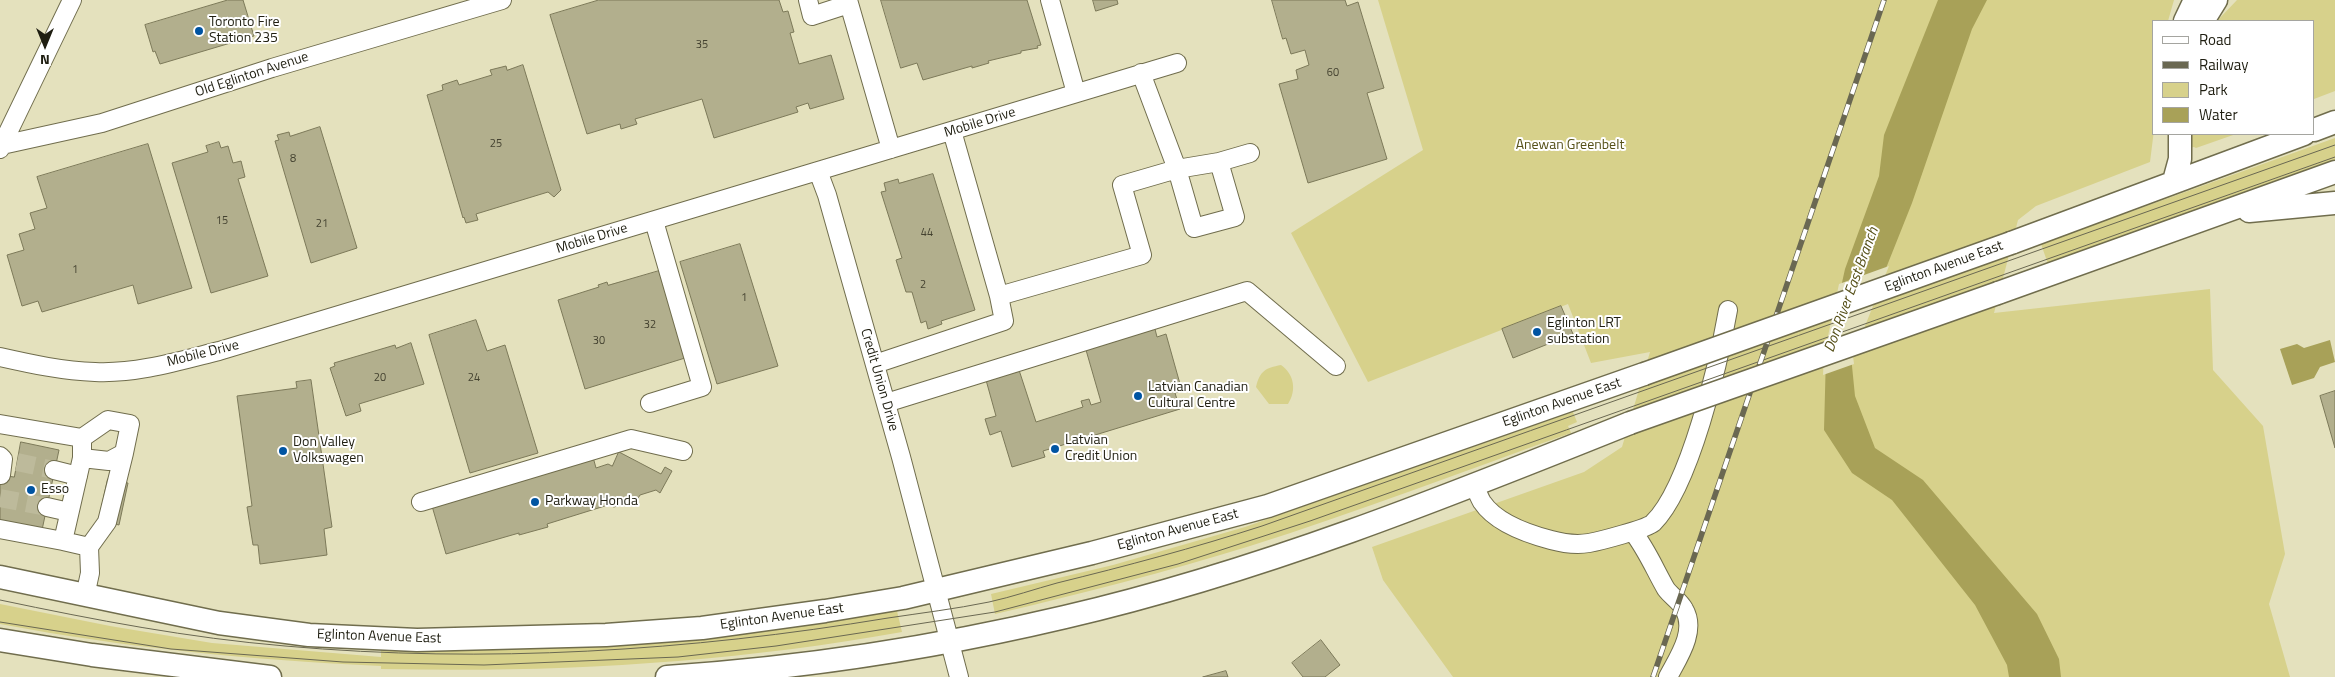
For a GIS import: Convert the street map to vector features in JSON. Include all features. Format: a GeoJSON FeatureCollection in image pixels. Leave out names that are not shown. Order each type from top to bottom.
{"type":"FeatureCollection","features":[{"type":"Feature","properties":{"kind":"main road"},"geometry":{"type":"LineString","coordinates":[[2185,20],[2195,0]]}},
{"type":"Feature","properties":{"kind":"main road"},"geometry":{"type":"LineString","coordinates":[[2204,20],[2216,0]]}},
{"type":"Feature","properties":{"kind":"main road"},"geometry":{"type":"LineString","coordinates":[[2315,122],[2335,121]]}},
{"type":"Feature","properties":{"kind":"main road"},"geometry":{"type":"LineString","coordinates":[[2315,130],[2335,121]]}},
{"type":"Feature","properties":{"kind":"main road"},"geometry":{"type":"LineString","coordinates":[[2174,181],[2180,158],[2180,135]]}},
{"type":"Feature","properties":{"kind":"main road","name":"Eglinton Avenue East"},"geometry":{"type":"LineString","coordinates":[[0,577],[219,623],[309,635],[417,640],[606,635],[702,628],[826,611],[936,590],[1092,553],[1268,506],[2011,243],[2301,135]]}},
{"type":"Feature","properties":{"kind":"main road"},"geometry":{"type":"LineString","coordinates":[[667,677],[796,665],[950,642],[1066,617],[1168,590],[1282,554],[1474,485],[1630,423],[2335,172]]}},
{"type":"Feature","properties":{"kind":"main road"},"geometry":{"type":"LineString","coordinates":[[2216,214],[2335,203]]}},
{"type":"Feature","properties":{"kind":"main road"},"geometry":{"type":"LineString","coordinates":[[0,640],[92,655],[270,677]]}},
{"type":"Feature","properties":{"kind":"street"},"geometry":{"type":"LineString","coordinates":[[1,147],[72,0]]}},
{"type":"Feature","properties":{"kind":"street","name":"Old Eglinton Avenue"},"geometry":{"type":"LineString","coordinates":[[1,147],[102,124],[272,68],[502,0]]}},
{"type":"Feature","properties":{"kind":"street"},"geometry":{"type":"LineString","coordinates":[[808,0],[812,16],[848,2],[891,149]]}},
{"type":"Feature","properties":{"kind":"street"},"geometry":{"type":"LineString","coordinates":[[1050,0],[1076,93]]}},
{"type":"Feature","properties":{"kind":"street","name":"Mobile Drive"},"geometry":{"type":"LineString","coordinates":[[0,357],[56,368],[96,372],[154,366],[219,351],[1177,63]]}},
{"type":"Feature","properties":{"kind":"street"},"geometry":{"type":"LineString","coordinates":[[1141,73],[1177,169],[1194,228],[1235,217],[1219,162]]}},
{"type":"Feature","properties":{"kind":"street"},"geometry":{"type":"LineString","coordinates":[[875,364],[1004,321],[999,296],[952,131]]}},
{"type":"Feature","properties":{"kind":"street"},"geometry":{"type":"LineString","coordinates":[[999,296],[1142,254],[1122,185],[1177,169],[1219,162],[1250,153]]}},
{"type":"Feature","properties":{"kind":"street","name":"Credit Union Drive"},"geometry":{"type":"LineString","coordinates":[[818,171],[827,196],[886,403],[959,677]]}},
{"type":"Feature","properties":{"kind":"street"},"geometry":{"type":"LineString","coordinates":[[650,403],[702,387],[654,221]]}},
{"type":"Feature","properties":{"kind":"street"},"geometry":{"type":"LineString","coordinates":[[886,403],[1247,292],[1336,366]]}},
{"type":"Feature","properties":{"kind":"street"},"geometry":{"type":"LineString","coordinates":[[1474,485],[1482,503],[1492,513],[1530,534],[1560,542],[1588,544],[1633,532],[1652,524],[1674,492],[1699,429],[1728,310]]}},
{"type":"Feature","properties":{"kind":"street"},"geometry":{"type":"LineString","coordinates":[[0,424],[82,438],[108,420],[130,424],[107,522],[89,547],[90,573],[85,596]]}},
{"type":"Feature","properties":{"kind":"street"},"geometry":{"type":"LineString","coordinates":[[63,541],[82,458],[82,438]]}},
{"type":"Feature","properties":{"kind":"street"},"geometry":{"type":"LineString","coordinates":[[421,502],[631,439],[683,451]]}},
{"type":"Feature","properties":{"kind":"street"},"geometry":{"type":"LineString","coordinates":[[82,458],[109,461],[124,453]]}},
{"type":"Feature","properties":{"kind":"street"},"geometry":{"type":"LineString","coordinates":[[54,470],[78,476]]}},
{"type":"Feature","properties":{"kind":"street"},"geometry":{"type":"LineString","coordinates":[[47,507],[69,512]]}},
{"type":"Feature","properties":{"kind":"street"},"geometry":{"type":"LineString","coordinates":[[0,529],[89,547]]}},
{"type":"Feature","properties":{"kind":"street"},"geometry":{"type":"LineString","coordinates":[[1633,532],[1646,549],[1667,590],[1685,609],[1689,625],[1683,649],[1668,677]]}},
{"type":"Feature","properties":{"kind":"green space","name":"Anewan Greenbelt"},"geometry":{"type":"Polygon","coordinates":[[[1378,0],[2174,0],[2168,20],[2152,20],[2153,135],[2150,162],[2036,206],[2018,220],[1994,313],[2210,289],[2213,370],[2263,426],[2285,554],[2269,604],[2290,677],[1453,677],[1383,580],[1372,547],[1584,472],[1622,447],[1650,352],[1591,363],[1568,304],[1368,382],[1291,233],[1423,150],[1378,0]]]}},
{"type":"Feature","properties":{"kind":"green space"},"geometry":{"type":"Polygon","coordinates":[[[2237,0],[2335,0],[2335,91],[2315,99],[2315,20],[2218,20],[2237,0]]]}},
{"type":"Feature","properties":{"kind":"green space"},"geometry":{"type":"Polygon","coordinates":[[[2188,135],[2233,135],[2196,148],[2188,148],[2188,135]]]}},
{"type":"Feature","properties":{"kind":"green space"},"geometry":{"type":"Polygon","coordinates":[[[2335,138],[2335,161],[2048,264],[2041,244],[2335,138]]]}},
{"type":"Feature","properties":{"kind":"green space"},"geometry":{"type":"Polygon","coordinates":[[[1281,365],[1289,373],[1293,383],[1293,393],[1288,404],[1269,404],[1256,387],[1264,371],[1281,365]]]}},
{"type":"Feature","properties":{"kind":"green space"},"geometry":{"type":"Polygon","coordinates":[[[1573,412],[1577,422],[1568,426],[1571,433],[1371,505],[1290,533],[1187,565],[995,614],[991,594],[1113,565],[1245,527],[1573,412]]]}},
{"type":"Feature","properties":{"kind":"green space"},"geometry":{"type":"Polygon","coordinates":[[[0,604],[110,626],[212,643],[381,657],[381,647],[809,624],[897,611],[902,632],[772,651],[642,664],[512,669],[381,669],[381,666],[189,652],[95,640],[0,624],[0,604]]]}},
{"type":"Feature","properties":{"kind":"water","name":"Don River East Branch"},"geometry":{"type":"Polygon","coordinates":[[[1938,0],[1987,0],[1972,29],[1912,203],[1851,356],[1855,396],[1875,448],[1923,480],[2037,614],[2059,659],[2061,677],[2009,677],[2007,665],[1975,605],[1892,500],[1852,473],[1824,430],[1826,355],[1845,269],[1879,176],[1884,135],[1938,0]]]}},
{"type":"Feature","properties":{"kind":"water"},"geometry":{"type":"Polygon","coordinates":[[[2330,340],[2335,362],[2320,367],[2314,378],[2292,385],[2280,349],[2297,344],[2304,348],[2330,340]]]}},
{"type":"Feature","properties":{"kind":"pier"},"geometry":{"type":"Polygon","coordinates":[[[1889,266],[1853,356],[1854,364],[1823,375],[1824,355],[1839,284],[1889,266]]]}},
{"type":"Feature","properties":{"kind":"building","name":"Toronto Fire Station 235"},"geometry":{"type":"Polygon","coordinates":[[[228,0],[243,0],[254,36],[160,64],[155,51],[153,52],[145,25],[228,0]]]}},
{"type":"Feature","properties":{"kind":"building"},"geometry":{"type":"Polygon","coordinates":[[[599,0],[779,0],[783,12],[788,11],[794,32],[790,33],[799,64],[831,55],[844,99],[810,109],[808,103],[796,107],[798,112],[714,138],[702,99],[635,119],[637,124],[621,129],[620,124],[587,134],[550,15],[599,0]]]}},
{"type":"Feature","properties":{"kind":"building"},"geometry":{"type":"Polygon","coordinates":[[[881,0],[1027,0],[1041,45],[1037,46],[1038,48],[988,61],[989,63],[923,80],[917,63],[901,68],[881,0]]]}},
{"type":"Feature","properties":{"kind":"building"},"geometry":{"type":"Polygon","coordinates":[[[1093,0],[1117,0],[1118,4],[1096,11],[1093,0]]]}},
{"type":"Feature","properties":{"kind":"building"},"geometry":{"type":"Polygon","coordinates":[[[1272,0],[1345,0],[1347,6],[1358,2],[1384,88],[1367,93],[1387,159],[1308,183],[1279,84],[1298,79],[1296,70],[1309,65],[1305,50],[1291,54],[1286,38],[1283,39],[1272,0]]]}},
{"type":"Feature","properties":{"kind":"building"},"geometry":{"type":"Polygon","coordinates":[[[523,65],[561,190],[554,197],[548,192],[476,214],[478,220],[466,223],[427,95],[443,90],[442,85],[457,80],[459,85],[492,75],[490,70],[506,66],[507,70],[523,65]]]}},
{"type":"Feature","properties":{"kind":"building"},"geometry":{"type":"Polygon","coordinates":[[[320,127],[357,248],[311,263],[275,141],[279,140],[277,135],[289,132],[290,136],[320,127]]]}},
{"type":"Feature","properties":{"kind":"building"},"geometry":{"type":"Polygon","coordinates":[[[219,142],[221,148],[228,146],[233,163],[241,161],[245,177],[238,179],[268,276],[211,293],[172,163],[208,152],[206,146],[219,142]]]}},
{"type":"Feature","properties":{"kind":"building"},"geometry":{"type":"Polygon","coordinates":[[[148,144],[192,288],[138,304],[133,285],[42,312],[38,301],[22,306],[7,255],[24,250],[19,234],[35,229],[30,213],[47,208],[37,177],[148,144]]]}},
{"type":"Feature","properties":{"kind":"building"},"geometry":{"type":"Polygon","coordinates":[[[933,174],[975,310],[941,321],[942,324],[928,329],[926,321],[921,323],[912,292],[906,292],[896,260],[902,258],[881,192],[886,191],[884,183],[898,179],[899,183],[933,174]]]}},
{"type":"Feature","properties":{"kind":"building"},"geometry":{"type":"Polygon","coordinates":[[[740,244],[778,366],[717,384],[680,262],[740,244]]]}},
{"type":"Feature","properties":{"kind":"building"},"geometry":{"type":"Polygon","coordinates":[[[659,271],[685,358],[585,389],[558,300],[599,287],[598,285],[607,282],[608,285],[659,271]]]}},
{"type":"Feature","properties":{"kind":"building","name":"Eglinton LRT substation"},"geometry":{"type":"Polygon","coordinates":[[[1561,306],[1573,334],[1513,358],[1502,329],[1561,306]]]}},
{"type":"Feature","properties":{"kind":"building"},"geometry":{"type":"Polygon","coordinates":[[[476,320],[487,351],[505,345],[538,453],[470,473],[429,335],[476,320]]]}},
{"type":"Feature","properties":{"kind":"building","name":"Latvian Canadian Cultural Centre"},"geometry":{"type":"Polygon","coordinates":[[[1155,329],[1157,337],[1166,334],[1182,391],[1175,393],[1180,409],[1043,451],[1045,457],[1012,467],[1001,431],[990,435],[985,419],[996,416],[986,380],[1019,370],[1036,422],[1083,407],[1081,401],[1089,399],[1091,405],[1101,402],[1086,350],[1155,329]]]}},
{"type":"Feature","properties":{"kind":"building"},"geometry":{"type":"Polygon","coordinates":[[[411,343],[424,384],[359,404],[361,411],[346,416],[330,368],[335,366],[334,363],[395,345],[396,348],[411,343]]]}},
{"type":"Feature","properties":{"kind":"building","name":"Don Valley Volkswagen"},"geometry":{"type":"Polygon","coordinates":[[[311,380],[332,527],[324,529],[327,555],[260,564],[258,545],[253,545],[247,507],[252,506],[237,396],[297,388],[296,382],[311,380]]]}},
{"type":"Feature","properties":{"kind":"building"},"geometry":{"type":"Polygon","coordinates":[[[2335,391],[2335,448],[2320,396],[2335,391]]]}},
{"type":"Feature","properties":{"kind":"building"},"geometry":{"type":"Polygon","coordinates":[[[21,442],[59,450],[42,530],[0,521],[0,475],[14,477],[21,442]]]}},
{"type":"Feature","properties":{"kind":"building","name":"Parkway Honda"},"geometry":{"type":"Polygon","coordinates":[[[619,452],[661,474],[665,467],[672,471],[660,493],[656,490],[640,495],[637,500],[614,507],[608,505],[547,524],[548,527],[519,535],[519,533],[446,554],[432,506],[593,457],[596,468],[608,464],[612,466],[619,452]]]}},
{"type":"Feature","properties":{"kind":"building"},"geometry":{"type":"Polygon","coordinates":[[[108,479],[128,483],[119,525],[99,520],[108,479]]]}},
{"type":"Feature","properties":{"kind":"building"},"geometry":{"type":"Polygon","coordinates":[[[1321,640],[1340,665],[1325,677],[1303,677],[1292,663],[1321,640]]]}},
{"type":"Feature","properties":{"kind":"building"},"geometry":{"type":"Polygon","coordinates":[[[1226,671],[1228,677],[1203,677],[1226,671]]]}},
{"type":"Feature","properties":{"kind":"tunnel"},"geometry":{"type":"LineString","coordinates":[[17,462],[54,470]]}},
{"type":"Feature","properties":{"kind":"tunnel"},"geometry":{"type":"LineString","coordinates":[[0,498],[47,507]]}},
{"type":"Feature","properties":{"kind":"tram line"},"geometry":{"type":"LineString","coordinates":[[0,600],[107,621],[249,643],[436,654],[512,654],[663,646],[738,639],[951,609],[1006,598],[1211,542],[1262,526],[2335,145]]}},
{"type":"Feature","properties":{"kind":"tram line"},"geometry":{"type":"LineString","coordinates":[[0,622],[171,649],[343,662],[484,665],[678,657],[776,646],[995,612],[1178,564],[1310,521],[2335,157]]}},
{"type":"Feature","properties":{"kind":"railway"},"geometry":{"type":"LineString","coordinates":[[1653,677],[1884,0]]}},
{"type":"Feature","properties":{"kind":"place","name":"Toronto Fire Station 235"},"geometry":{"type":"Point","coordinates":[199,31]}},
{"type":"Feature","properties":{"kind":"place","name":"Eglinton LRT substation"},"geometry":{"type":"Point","coordinates":[1537,332]}},
{"type":"Feature","properties":{"kind":"place","name":"Latvian Canadian Cultural Centre"},"geometry":{"type":"Point","coordinates":[1138,396]}},
{"type":"Feature","properties":{"kind":"place","name":"Latvian Credit Union"},"geometry":{"type":"Point","coordinates":[1055,449]}},
{"type":"Feature","properties":{"kind":"place","name":"Don Valley Volkswagen"},"geometry":{"type":"Point","coordinates":[283,451]}},
{"type":"Feature","properties":{"kind":"place","name":"Esso"},"geometry":{"type":"Point","coordinates":[31,490]}},
{"type":"Feature","properties":{"kind":"place","name":"Parkway Honda"},"geometry":{"type":"Point","coordinates":[535,502]}}]}
